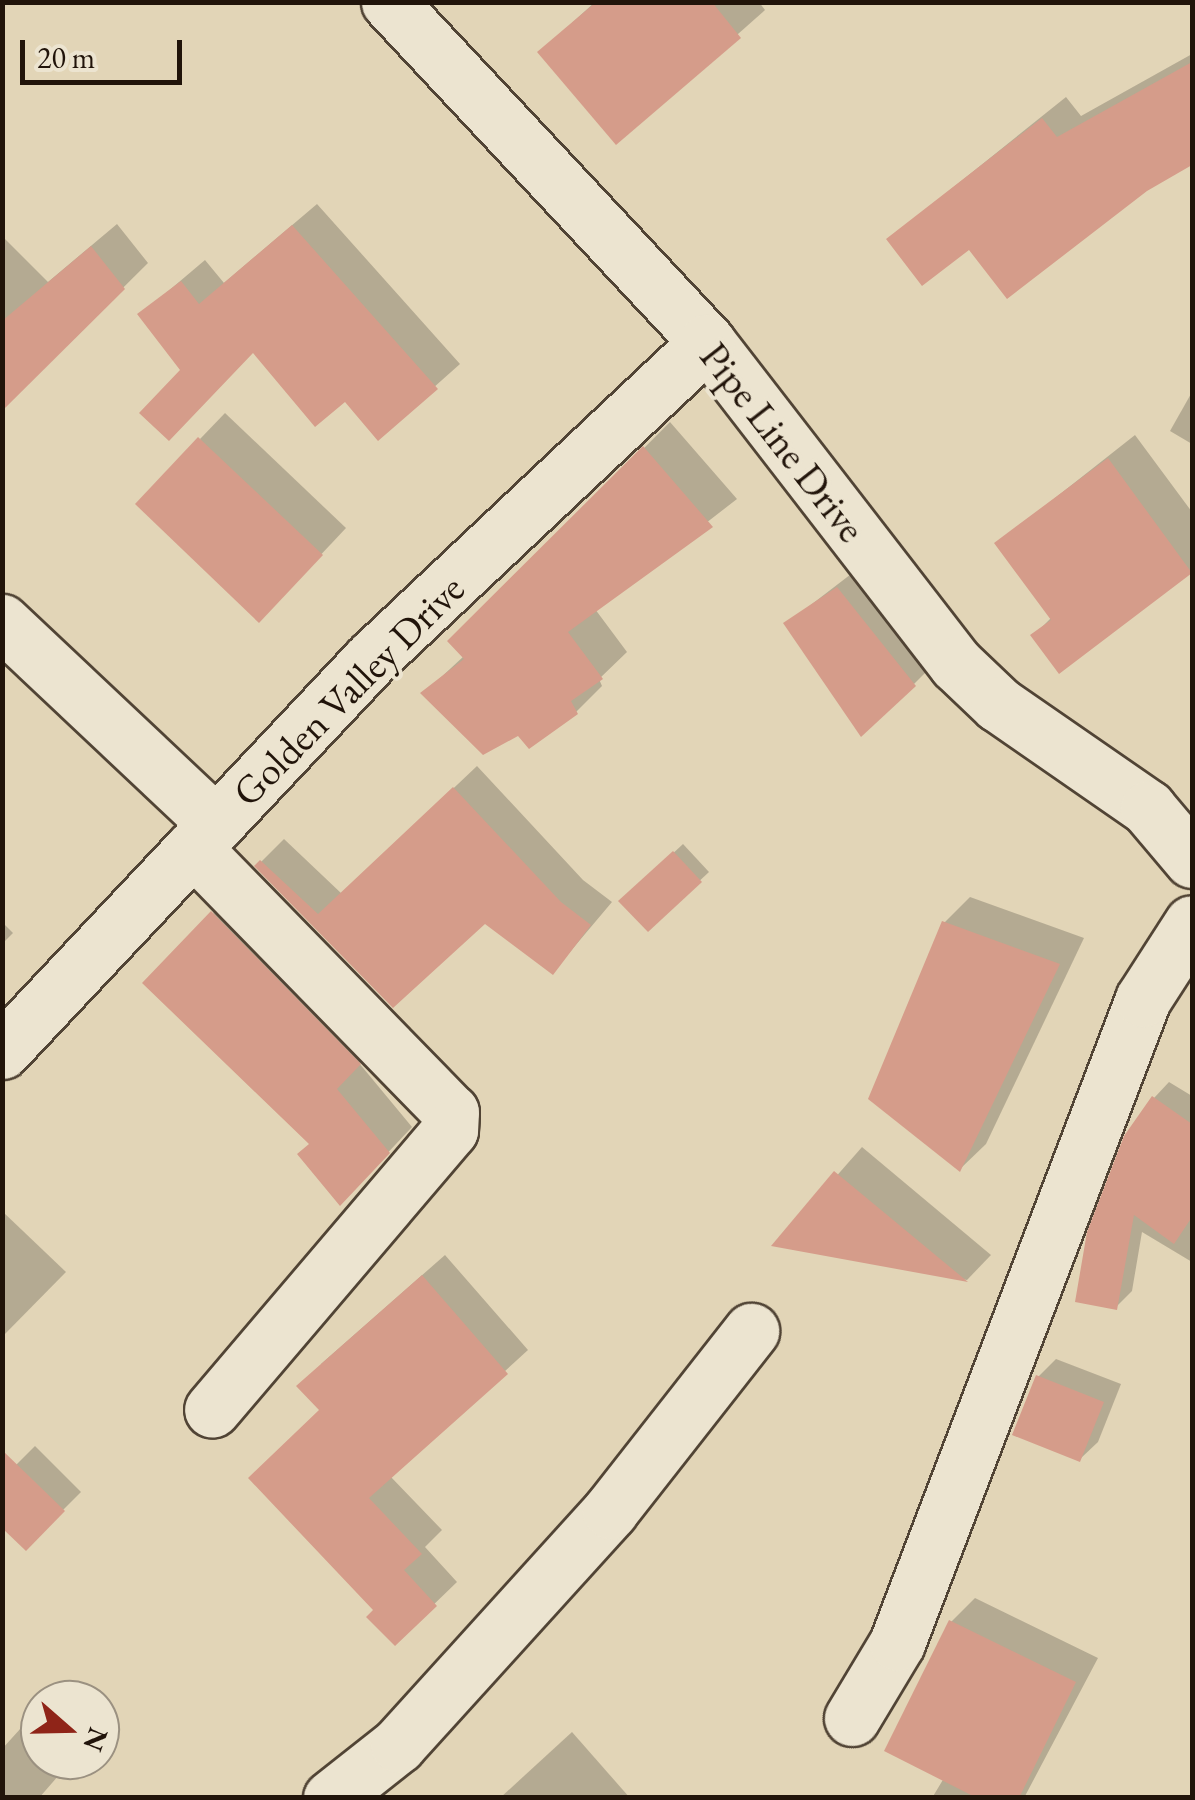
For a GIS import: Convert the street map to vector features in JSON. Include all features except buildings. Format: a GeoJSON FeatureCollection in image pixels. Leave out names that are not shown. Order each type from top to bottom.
{"type":"FeatureCollection","features":[{"type":"Feature","properties":{"kind":"street","name":"Pipe Line Drive"},"geometry":{"type":"LineString","coordinates":[[389,2],[706,342],[956,664],[998,704],[1148,808],[1192,860]]}},
{"type":"Feature","properties":{"kind":"street","name":"Golden Valley Drive"},"geometry":{"type":"LineString","coordinates":[[2,1051],[371,659],[706,342]]}},
{"type":"Feature","properties":{"kind":"street"},"geometry":{"type":"LineString","coordinates":[[2,622],[205,836],[451,1112],[450,1130],[212,1410]]}},
{"type":"Feature","properties":{"kind":"street"},"geometry":{"type":"LineString","coordinates":[[852,1718],[897,1643],[1142,999],[1192,922]]}},
{"type":"Feature","properties":{"kind":"street"},"geometry":{"type":"LineString","coordinates":[[330,1798],[398,1745],[610,1511],[751,1331]]}}]}
